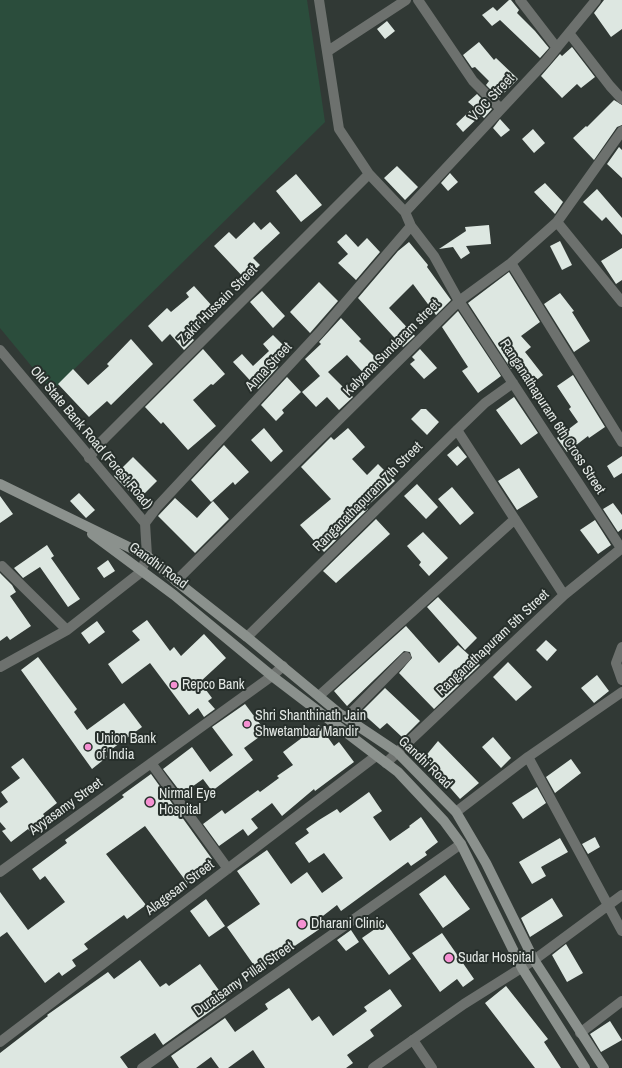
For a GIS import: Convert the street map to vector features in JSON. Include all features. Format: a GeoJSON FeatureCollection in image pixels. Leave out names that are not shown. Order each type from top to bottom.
{"type":"FeatureCollection","features":[{"type":"Feature","properties":{"kind":"main road","name":"Gandhi Road"},"geometry":{"type":"LineString","coordinates":[[0,484],[148,556],[176,581],[346,718],[397,752],[456,812],[486,863],[534,960],[604,1068]]}},
{"type":"Feature","properties":{"kind":"main road","name":"Gandhi Road"},"geometry":{"type":"LineString","coordinates":[[76,522],[141,572],[174,595],[272,676],[398,772],[444,821],[461,844],[522,968],[585,1068]]}},
{"type":"Feature","properties":{"kind":"street"},"geometry":{"type":"LineString","coordinates":[[319,0],[339,129],[369,174],[405,212]]}},
{"type":"Feature","properties":{"kind":"street"},"geometry":{"type":"LineString","coordinates":[[328,52],[406,0]]}},
{"type":"Feature","properties":{"kind":"street"},"geometry":{"type":"LineString","coordinates":[[418,0],[473,81],[501,109]]}},
{"type":"Feature","properties":{"kind":"street"},"geometry":{"type":"LineString","coordinates":[[520,0],[557,48]]}},
{"type":"Feature","properties":{"kind":"street","name":"VOC Street"},"geometry":{"type":"LineString","coordinates":[[405,212],[557,48],[596,0]]}},
{"type":"Feature","properties":{"kind":"street"},"geometry":{"type":"LineString","coordinates":[[569,33],[610,86],[622,99]]}},
{"type":"Feature","properties":{"kind":"street","name":"Kalyana Sundaram street"},"geometry":{"type":"LineString","coordinates":[[176,581],[460,301],[511,263],[557,222],[622,131]]}},
{"type":"Feature","properties":{"kind":"street","name":"Zakir Hussain Street"},"geometry":{"type":"LineString","coordinates":[[88,458],[101,442],[369,174]]}},
{"type":"Feature","properties":{"kind":"street","name":"Ranganathapuram 6th Cross Street"},"geometry":{"type":"LineString","coordinates":[[405,212],[411,226],[434,256],[460,301],[622,548]]}},
{"type":"Feature","properties":{"kind":"street"},"geometry":{"type":"LineString","coordinates":[[557,222],[622,302]]}},
{"type":"Feature","properties":{"kind":"street","name":"Anna Street"},"geometry":{"type":"LineString","coordinates":[[145,523],[320,332],[411,226]]}},
{"type":"Feature","properties":{"kind":"street"},"geometry":{"type":"LineString","coordinates":[[511,263],[622,442]]}},
{"type":"Feature","properties":{"kind":"street","name":"Old State Bank Road (Forest Road)"},"geometry":{"type":"LineString","coordinates":[[0,350],[88,458],[145,523],[148,556],[141,572]]}},
{"type":"Feature","properties":{"kind":"street","name":"Ranganathapuram 7th Street"},"geometry":{"type":"LineString","coordinates":[[247,637],[457,430],[485,404],[513,383]]}},
{"type":"Feature","properties":{"kind":"street"},"geometry":{"type":"LineString","coordinates":[[457,430],[564,594]]}},
{"type":"Feature","properties":{"kind":"street"},"geometry":{"type":"LineString","coordinates":[[320,696],[515,519]]}},
{"type":"Feature","properties":{"kind":"street","name":"Ranganathapuram 5th Street"},"geometry":{"type":"LineString","coordinates":[[386,763],[564,594],[622,548]]}},
{"type":"Feature","properties":{"kind":"street"},"geometry":{"type":"LineString","coordinates":[[2,566],[67,630]]}},
{"type":"Feature","properties":{"kind":"street"},"geometry":{"type":"LineString","coordinates":[[0,667],[67,630],[141,572]]}},
{"type":"Feature","properties":{"kind":"street"},"geometry":{"type":"LineString","coordinates":[[622,647],[616,663],[622,680]]}},
{"type":"Feature","properties":{"kind":"street"},"geometry":{"type":"LineString","coordinates":[[346,718],[406,657]]}},
{"type":"Feature","properties":{"kind":"street","name":"Ayyasamy Street"},"geometry":{"type":"LineString","coordinates":[[0,872],[272,676],[283,666]]}},
{"type":"Feature","properties":{"kind":"street"},"geometry":{"type":"LineString","coordinates":[[456,812],[528,757],[622,692]]}},
{"type":"Feature","properties":{"kind":"street","name":"Alagesan Street"},"geometry":{"type":"LineString","coordinates":[[0,1042],[376,756]]}},
{"type":"Feature","properties":{"kind":"street"},"geometry":{"type":"LineString","coordinates":[[528,757],[622,931]]}},
{"type":"Feature","properties":{"kind":"street"},"geometry":{"type":"LineString","coordinates":[[151,763],[228,869]]}},
{"type":"Feature","properties":{"kind":"street","name":"Duraisamy Pillai Street"},"geometry":{"type":"LineString","coordinates":[[142,1068],[461,844]]}},
{"type":"Feature","properties":{"kind":"street"},"geometry":{"type":"LineString","coordinates":[[373,1068],[412,1040],[534,960],[622,895]]}},
{"type":"Feature","properties":{"kind":"street"},"geometry":{"type":"LineString","coordinates":[[580,1033],[622,1001]]}},
{"type":"Feature","properties":{"kind":"street"},"geometry":{"type":"LineString","coordinates":[[412,1040],[432,1068]]}},
{"type":"Feature","properties":{"kind":"green space"},"geometry":{"type":"Polygon","coordinates":[[[0,0],[307,0],[325,122],[52,391],[0,328],[0,0]]]}},
{"type":"Feature","properties":{"kind":"building"},"geometry":{"type":"Polygon","coordinates":[[[509,0],[511,0],[519,10],[517,13],[549,48],[540,58],[500,20],[492,26],[482,15],[493,7],[497,11],[509,0]]]}},
{"type":"Feature","properties":{"kind":"building"},"geometry":{"type":"Polygon","coordinates":[[[604,0],[622,0],[622,29],[611,37],[594,13],[604,0]]]}},
{"type":"Feature","properties":{"kind":"building"},"geometry":{"type":"Polygon","coordinates":[[[387,21],[395,31],[385,39],[377,29],[387,21]]]}},
{"type":"Feature","properties":{"kind":"building"},"geometry":{"type":"Polygon","coordinates":[[[479,42],[494,60],[496,58],[518,79],[499,98],[486,85],[489,81],[475,67],[472,68],[463,55],[479,42]]]}},
{"type":"Feature","properties":{"kind":"building"},"geometry":{"type":"Polygon","coordinates":[[[572,47],[595,77],[581,88],[577,84],[562,98],[541,76],[560,54],[562,56],[572,47]]]}},
{"type":"Feature","properties":{"kind":"building"},"geometry":{"type":"Polygon","coordinates":[[[477,94],[492,109],[484,118],[481,115],[463,132],[456,124],[474,107],[468,102],[477,94]]]}},
{"type":"Feature","properties":{"kind":"building"},"geometry":{"type":"Polygon","coordinates":[[[614,100],[622,105],[622,125],[617,127],[594,160],[573,138],[586,126],[587,127],[614,100]]]}},
{"type":"Feature","properties":{"kind":"building"},"geometry":{"type":"Polygon","coordinates":[[[500,119],[510,130],[501,137],[493,128],[500,119]]]}},
{"type":"Feature","properties":{"kind":"building"},"geometry":{"type":"Polygon","coordinates":[[[533,129],[545,143],[534,153],[522,139],[533,129]]]}},
{"type":"Feature","properties":{"kind":"building"},"geometry":{"type":"Polygon","coordinates":[[[619,147],[622,150],[622,178],[607,164],[619,147]]]}},
{"type":"Feature","properties":{"kind":"building"},"geometry":{"type":"Polygon","coordinates":[[[397,166],[418,187],[405,200],[384,178],[397,166]]]}},
{"type":"Feature","properties":{"kind":"building"},"geometry":{"type":"Polygon","coordinates":[[[450,173],[458,182],[448,191],[441,183],[450,173]]]}},
{"type":"Feature","properties":{"kind":"building"},"geometry":{"type":"Polygon","coordinates":[[[296,174],[322,205],[301,222],[276,191],[296,174]]]}},
{"type":"Feature","properties":{"kind":"building"},"geometry":{"type":"Polygon","coordinates":[[[545,183],[563,202],[555,214],[534,192],[545,183]]]}},
{"type":"Feature","properties":{"kind":"building"},"geometry":{"type":"Polygon","coordinates":[[[597,189],[622,218],[622,235],[606,217],[602,221],[583,202],[597,189]]]}},
{"type":"Feature","properties":{"kind":"building"},"geometry":{"type":"Polygon","coordinates":[[[254,222],[261,230],[270,222],[280,233],[253,258],[260,265],[245,279],[214,246],[229,232],[236,239],[254,222]]]}},
{"type":"Feature","properties":{"kind":"building"},"geometry":{"type":"Polygon","coordinates":[[[489,225],[491,244],[466,246],[470,253],[461,259],[453,247],[439,249],[466,231],[465,227],[489,225]]]}},
{"type":"Feature","properties":{"kind":"building"},"geometry":{"type":"Polygon","coordinates":[[[346,234],[358,247],[367,238],[380,252],[356,280],[338,263],[348,254],[337,242],[346,234]]]}},
{"type":"Feature","properties":{"kind":"building"},"geometry":{"type":"Polygon","coordinates":[[[560,241],[572,265],[562,270],[550,246],[560,241]]]}},
{"type":"Feature","properties":{"kind":"building"},"geometry":{"type":"Polygon","coordinates":[[[409,242],[428,265],[427,267],[451,300],[436,315],[413,284],[389,308],[415,336],[403,347],[358,298],[398,251],[409,242]]]}},
{"type":"Feature","properties":{"kind":"building"},"geometry":{"type":"Polygon","coordinates":[[[622,248],[622,280],[616,284],[601,261],[622,248]]]}},
{"type":"Feature","properties":{"kind":"building"},"geometry":{"type":"Polygon","coordinates":[[[509,272],[540,322],[521,336],[531,347],[525,352],[543,375],[529,386],[514,366],[511,369],[468,303],[509,272]]]}},
{"type":"Feature","properties":{"kind":"building"},"geometry":{"type":"Polygon","coordinates":[[[319,282],[338,301],[310,333],[290,312],[319,282]]]}},
{"type":"Feature","properties":{"kind":"building"},"geometry":{"type":"Polygon","coordinates":[[[194,286],[213,307],[199,321],[201,323],[188,334],[194,340],[184,350],[170,334],[162,342],[148,326],[167,308],[171,312],[189,297],[186,293],[194,286]]]}},
{"type":"Feature","properties":{"kind":"building"},"geometry":{"type":"Polygon","coordinates":[[[262,291],[285,316],[273,328],[250,302],[262,291]]]}},
{"type":"Feature","properties":{"kind":"building"},"geometry":{"type":"Polygon","coordinates":[[[560,293],[574,311],[572,312],[590,341],[574,352],[544,304],[560,293]]]}},
{"type":"Feature","properties":{"kind":"building"},"geometry":{"type":"Polygon","coordinates":[[[458,311],[501,376],[478,393],[462,371],[468,367],[442,327],[458,311]]]}},
{"type":"Feature","properties":{"kind":"building"},"geometry":{"type":"Polygon","coordinates":[[[341,318],[361,339],[359,341],[382,364],[368,378],[347,355],[328,372],[353,397],[339,410],[327,397],[316,407],[302,392],[320,376],[305,359],[321,344],[319,342],[341,318]]]}},
{"type":"Feature","properties":{"kind":"building"},"geometry":{"type":"Polygon","coordinates":[[[273,335],[290,352],[276,365],[278,367],[258,389],[233,362],[242,354],[253,366],[269,351],[263,344],[273,335]]]}},
{"type":"Feature","properties":{"kind":"building"},"geometry":{"type":"Polygon","coordinates":[[[131,339],[153,364],[111,405],[107,401],[89,417],[58,384],[73,369],[88,385],[109,366],[107,364],[131,339]]]}},
{"type":"Feature","properties":{"kind":"building"},"geometry":{"type":"Polygon","coordinates":[[[203,349],[225,374],[193,400],[216,426],[188,450],[163,422],[161,424],[145,407],[203,349]]]}},
{"type":"Feature","properties":{"kind":"building"},"geometry":{"type":"Polygon","coordinates":[[[420,349],[437,368],[424,379],[410,364],[415,360],[412,357],[420,349]]]}},
{"type":"Feature","properties":{"kind":"building"},"geometry":{"type":"Polygon","coordinates":[[[573,375],[605,427],[589,438],[588,436],[567,452],[557,438],[578,422],[569,409],[571,407],[557,386],[573,375]]]}},
{"type":"Feature","properties":{"kind":"building"},"geometry":{"type":"Polygon","coordinates":[[[287,377],[301,392],[282,410],[284,413],[276,421],[261,405],[287,377]]]}},
{"type":"Feature","properties":{"kind":"building"},"geometry":{"type":"Polygon","coordinates":[[[514,397],[538,433],[521,445],[496,410],[514,397]]]}},
{"type":"Feature","properties":{"kind":"building"},"geometry":{"type":"Polygon","coordinates":[[[421,409],[426,409],[439,422],[427,435],[411,419],[421,409]]]}},
{"type":"Feature","properties":{"kind":"building"},"geometry":{"type":"Polygon","coordinates":[[[264,428],[283,451],[271,462],[251,440],[264,428]]]}},
{"type":"Feature","properties":{"kind":"building"},"geometry":{"type":"Polygon","coordinates":[[[348,428],[365,447],[352,459],[367,475],[378,464],[395,481],[366,507],[368,509],[324,552],[300,525],[331,499],[301,467],[331,437],[334,440],[348,428]]]}},
{"type":"Feature","properties":{"kind":"building"},"geometry":{"type":"Polygon","coordinates":[[[224,445],[249,472],[235,485],[233,482],[211,502],[191,480],[224,445]]]}},
{"type":"Feature","properties":{"kind":"building"},"geometry":{"type":"Polygon","coordinates":[[[458,446],[467,457],[457,466],[447,455],[458,446]]]}},
{"type":"Feature","properties":{"kind":"building"},"geometry":{"type":"Polygon","coordinates":[[[622,456],[622,473],[614,478],[607,466],[622,456]]]}},
{"type":"Feature","properties":{"kind":"building"},"geometry":{"type":"Polygon","coordinates":[[[133,457],[157,481],[138,500],[114,476],[133,457]]]}},
{"type":"Feature","properties":{"kind":"building"},"geometry":{"type":"Polygon","coordinates":[[[519,468],[538,497],[517,510],[498,481],[519,468]]]}},
{"type":"Feature","properties":{"kind":"building"},"geometry":{"type":"Polygon","coordinates":[[[417,484],[438,507],[426,519],[404,496],[417,484]]]}},
{"type":"Feature","properties":{"kind":"building"},"geometry":{"type":"Polygon","coordinates":[[[452,487],[474,513],[460,525],[438,499],[452,487]]]}},
{"type":"Feature","properties":{"kind":"building"},"geometry":{"type":"Polygon","coordinates":[[[79,493],[95,510],[86,518],[70,501],[79,493]]]}},
{"type":"Feature","properties":{"kind":"building"},"geometry":{"type":"Polygon","coordinates":[[[0,496],[13,514],[0,523],[0,496]]]}},
{"type":"Feature","properties":{"kind":"building"},"geometry":{"type":"Polygon","coordinates":[[[175,498],[197,518],[213,501],[229,519],[195,553],[158,516],[175,498]]]}},
{"type":"Feature","properties":{"kind":"building"},"geometry":{"type":"Polygon","coordinates":[[[613,503],[622,515],[622,529],[618,532],[603,509],[613,503]]]}},
{"type":"Feature","properties":{"kind":"building"},"geometry":{"type":"Polygon","coordinates":[[[376,519],[390,534],[336,583],[323,571],[376,519]]]}},
{"type":"Feature","properties":{"kind":"building"},"geometry":{"type":"Polygon","coordinates":[[[595,520],[611,545],[598,554],[580,530],[595,520]]]}},
{"type":"Feature","properties":{"kind":"building"},"geometry":{"type":"Polygon","coordinates":[[[423,532],[448,558],[429,576],[419,565],[421,562],[407,546],[423,532]]]}},
{"type":"Feature","properties":{"kind":"building"},"geometry":{"type":"Polygon","coordinates":[[[47,545],[54,556],[51,558],[80,599],[68,607],[40,567],[23,578],[14,568],[47,545]]]}},
{"type":"Feature","properties":{"kind":"building"},"geometry":{"type":"Polygon","coordinates":[[[108,560],[115,571],[104,578],[97,568],[108,560]]]}},
{"type":"Feature","properties":{"kind":"building"},"geometry":{"type":"Polygon","coordinates":[[[0,573],[12,585],[16,592],[10,596],[31,626],[10,640],[7,636],[0,641],[0,573]]]}},
{"type":"Feature","properties":{"kind":"building"},"geometry":{"type":"Polygon","coordinates":[[[438,597],[477,638],[465,650],[427,607],[438,597]]]}},
{"type":"Feature","properties":{"kind":"building"},"geometry":{"type":"Polygon","coordinates":[[[147,620],[170,651],[174,647],[181,656],[204,634],[226,658],[200,682],[212,698],[208,701],[215,709],[204,717],[198,708],[189,715],[150,663],[122,684],[108,664],[140,640],[132,631],[147,620]]]}},
{"type":"Feature","properties":{"kind":"building"},"geometry":{"type":"Polygon","coordinates":[[[97,621],[105,632],[89,644],[81,633],[97,621]]]}},
{"type":"Feature","properties":{"kind":"building"},"geometry":{"type":"Polygon","coordinates":[[[406,626],[439,663],[458,645],[480,665],[434,709],[399,673],[412,658],[410,652],[404,651],[347,706],[334,691],[406,626]]]}},
{"type":"Feature","properties":{"kind":"building"},"geometry":{"type":"Polygon","coordinates":[[[546,640],[557,650],[547,661],[536,650],[546,640]]]}},
{"type":"Feature","properties":{"kind":"building"},"geometry":{"type":"Polygon","coordinates":[[[38,657],[77,709],[74,712],[87,730],[124,703],[142,727],[105,754],[107,757],[92,769],[21,670],[38,657]]]}},
{"type":"Feature","properties":{"kind":"building"},"geometry":{"type":"Polygon","coordinates":[[[508,662],[532,687],[516,701],[493,677],[508,662]]]}},
{"type":"Feature","properties":{"kind":"building"},"geometry":{"type":"Polygon","coordinates":[[[597,675],[609,691],[594,703],[581,688],[597,675]]]}},
{"type":"Feature","properties":{"kind":"building"},"geometry":{"type":"Polygon","coordinates":[[[385,688],[420,721],[403,738],[387,723],[380,729],[361,712],[385,688]]]}},
{"type":"Feature","properties":{"kind":"building"},"geometry":{"type":"Polygon","coordinates":[[[245,704],[266,732],[244,748],[253,760],[212,791],[203,779],[182,794],[163,769],[192,747],[210,772],[233,755],[212,727],[245,704]]]}},
{"type":"Feature","properties":{"kind":"building"},"geometry":{"type":"Polygon","coordinates":[[[319,725],[334,746],[339,742],[354,762],[315,791],[314,789],[282,816],[272,803],[251,819],[258,828],[248,836],[243,829],[219,846],[203,824],[222,810],[225,814],[258,790],[260,792],[279,778],[277,776],[293,765],[283,752],[319,725]]]}},
{"type":"Feature","properties":{"kind":"building"},"geometry":{"type":"Polygon","coordinates":[[[493,737],[511,758],[501,768],[482,747],[493,737]]]}},
{"type":"Feature","properties":{"kind":"building"},"geometry":{"type":"Polygon","coordinates":[[[438,741],[479,783],[460,799],[424,758],[438,741]]]}},
{"type":"Feature","properties":{"kind":"building"},"geometry":{"type":"Polygon","coordinates":[[[23,758],[57,803],[43,814],[47,819],[30,831],[28,829],[11,842],[2,831],[6,829],[0,822],[0,808],[8,802],[1,792],[20,778],[11,767],[23,758]]]}},
{"type":"Feature","properties":{"kind":"building"},"geometry":{"type":"Polygon","coordinates":[[[571,759],[581,773],[555,793],[546,777],[571,759]]]}},
{"type":"Feature","properties":{"kind":"building"},"geometry":{"type":"Polygon","coordinates":[[[151,774],[212,859],[198,870],[201,874],[188,884],[145,826],[106,854],[146,905],[127,919],[124,915],[84,944],[88,949],[72,960],[76,966],[62,976],[59,972],[45,983],[7,932],[0,937],[0,892],[28,930],[65,902],[45,876],[40,880],[32,869],[67,843],[65,840],[124,797],[122,795],[151,774]]]}},
{"type":"Feature","properties":{"kind":"building"},"geometry":{"type":"Polygon","coordinates":[[[537,787],[546,803],[523,819],[512,803],[537,787]]]}},
{"type":"Feature","properties":{"kind":"building"},"geometry":{"type":"Polygon","coordinates":[[[369,792],[382,811],[373,817],[390,841],[421,817],[438,842],[425,852],[427,855],[411,866],[408,862],[341,911],[337,905],[319,919],[324,926],[258,971],[227,927],[260,904],[237,871],[267,850],[291,884],[307,872],[322,893],[343,878],[324,853],[309,863],[295,843],[309,833],[306,829],[319,820],[337,809],[340,813],[369,792]]]}},
{"type":"Feature","properties":{"kind":"building"},"geometry":{"type":"Polygon","coordinates":[[[595,837],[600,847],[588,854],[582,844],[595,837]]]}},
{"type":"Feature","properties":{"kind":"building"},"geometry":{"type":"Polygon","coordinates":[[[560,838],[568,852],[541,867],[546,876],[532,884],[519,862],[560,838]]]}},
{"type":"Feature","properties":{"kind":"building"},"geometry":{"type":"Polygon","coordinates":[[[445,875],[470,909],[443,928],[419,894],[445,875]]]}},
{"type":"Feature","properties":{"kind":"building"},"geometry":{"type":"Polygon","coordinates":[[[552,898],[563,916],[530,937],[521,918],[552,898]]]}},
{"type":"Feature","properties":{"kind":"building"},"geometry":{"type":"Polygon","coordinates":[[[206,899],[225,926],[209,937],[190,911],[206,899]]]}},
{"type":"Feature","properties":{"kind":"building"},"geometry":{"type":"Polygon","coordinates":[[[385,922],[411,959],[389,975],[362,938],[385,922]]]}},
{"type":"Feature","properties":{"kind":"building"},"geometry":{"type":"Polygon","coordinates":[[[351,930],[359,942],[346,951],[337,940],[351,930]]]}},
{"type":"Feature","properties":{"kind":"building"},"geometry":{"type":"Polygon","coordinates":[[[442,933],[474,979],[463,987],[457,979],[440,992],[412,953],[442,933]]]}},
{"type":"Feature","properties":{"kind":"building"},"geometry":{"type":"Polygon","coordinates":[[[566,944],[583,973],[567,982],[552,955],[566,944]]]}},
{"type":"Feature","properties":{"kind":"building"},"geometry":{"type":"Polygon","coordinates":[[[140,960],[160,987],[166,983],[169,986],[200,964],[226,1000],[163,1045],[155,1033],[120,1057],[128,1068],[0,1068],[0,1053],[48,1016],[47,1015],[108,972],[114,979],[140,960]]]}},
{"type":"Feature","properties":{"kind":"building"},"geometry":{"type":"Polygon","coordinates":[[[506,986],[548,1039],[544,1042],[561,1068],[535,1068],[485,1003],[506,986]]]}},
{"type":"Feature","properties":{"kind":"building"},"geometry":{"type":"Polygon","coordinates":[[[289,988],[312,1021],[319,1016],[333,1036],[367,1011],[364,1007],[390,989],[402,1006],[370,1030],[374,1036],[347,1055],[353,1063],[346,1068],[265,1068],[253,1050],[228,1068],[219,1068],[211,1057],[196,1068],[179,1068],[171,1056],[225,1018],[235,1032],[268,1009],[265,1004],[289,988]]]}},
{"type":"Feature","properties":{"kind":"building"},"geometry":{"type":"Polygon","coordinates":[[[610,1021],[622,1040],[601,1052],[590,1034],[610,1021]]]}},
{"type":"Feature","properties":{"kind":"place","name":"Repco Bank"},"geometry":{"type":"Point","coordinates":[174,685]}},
{"type":"Feature","properties":{"kind":"place","name":"Shri Shanthinath Jain Shwetambar Mandir"},"geometry":{"type":"Point","coordinates":[247,724]}},
{"type":"Feature","properties":{"kind":"place","name":"Union Bank of India"},"geometry":{"type":"Point","coordinates":[88,747]}},
{"type":"Feature","properties":{"kind":"place","name":"Nirmal Eye Hospital"},"geometry":{"type":"Point","coordinates":[150,802]}},
{"type":"Feature","properties":{"kind":"place","name":"Dharani Clinic"},"geometry":{"type":"Point","coordinates":[302,924]}},
{"type":"Feature","properties":{"kind":"place","name":"Sudar Hospital"},"geometry":{"type":"Point","coordinates":[449,958]}}]}
